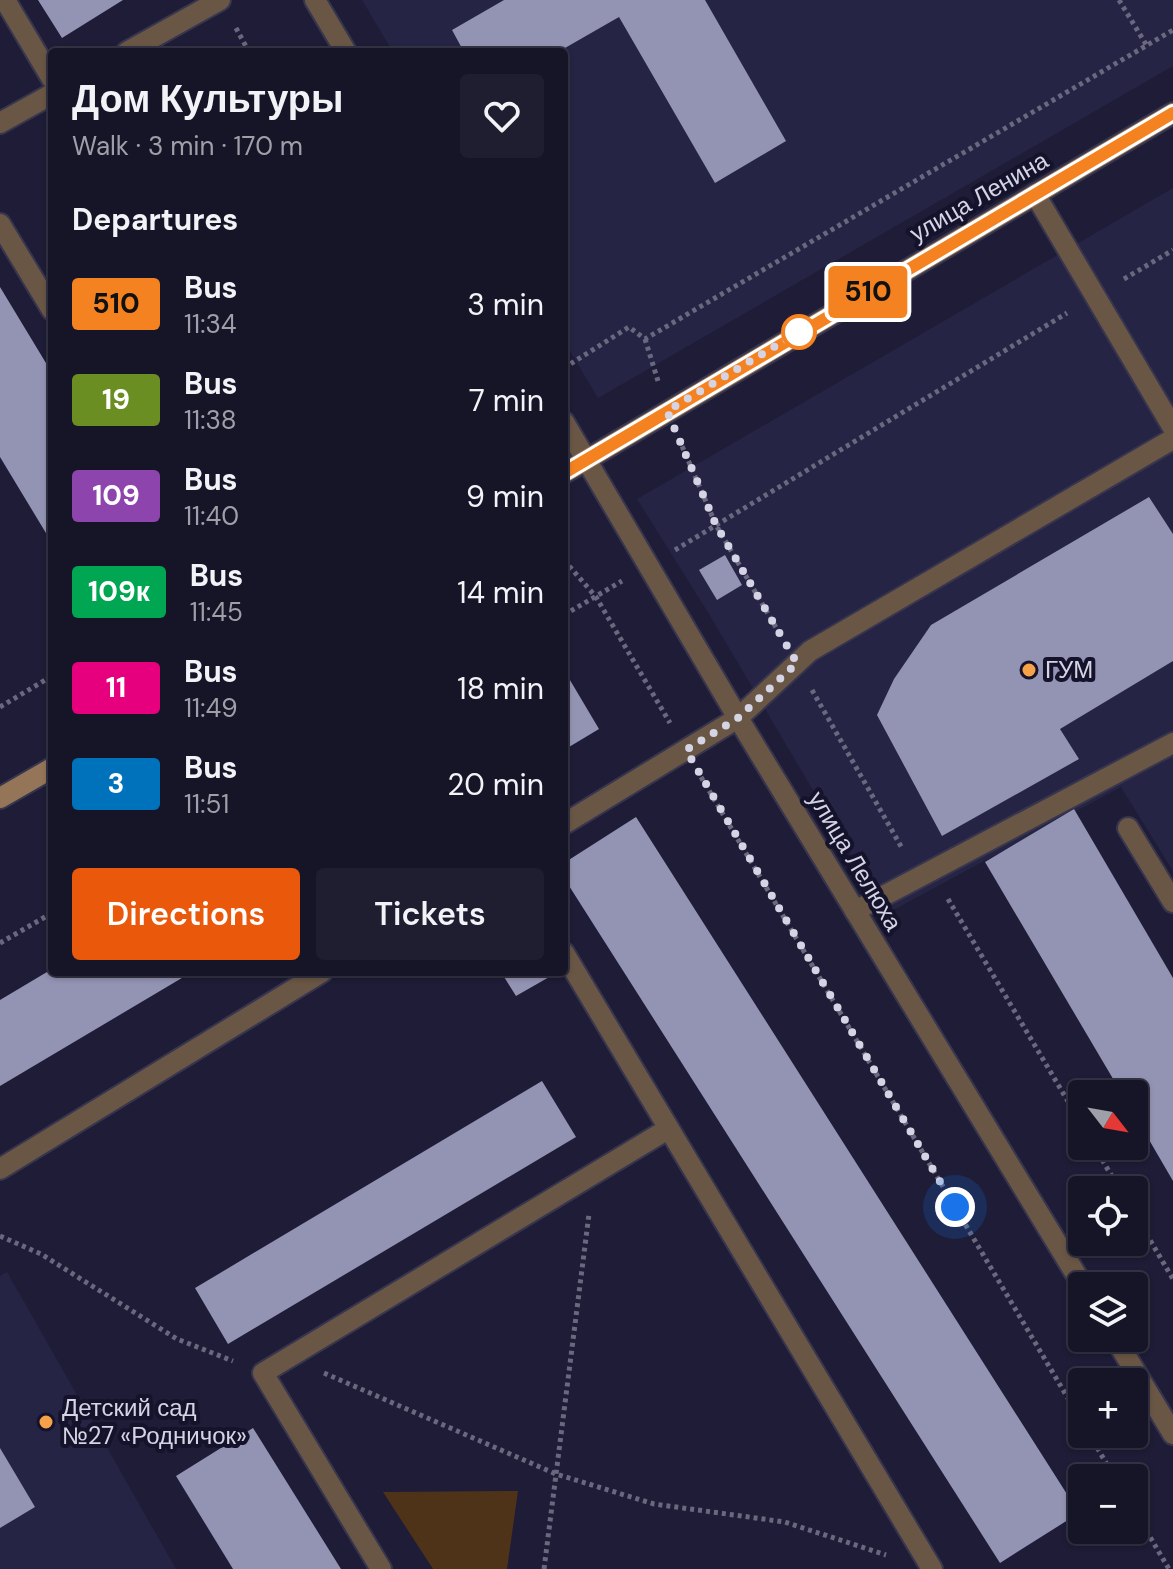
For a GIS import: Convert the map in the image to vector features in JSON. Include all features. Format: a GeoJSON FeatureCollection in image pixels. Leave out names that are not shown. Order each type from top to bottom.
{"type":"FeatureCollection","features":[{"type":"Feature","properties":{"kind":"main road","name":"улица Ленина"},"geometry":{"type":"LineString","coordinates":[[568,471],[1173,113]]}},
{"type":"Feature","properties":{"kind":"main road"},"geometry":{"type":"LineString","coordinates":[[0,798],[48,770]]}},
{"type":"Feature","properties":{"kind":"street"},"geometry":{"type":"LineString","coordinates":[[5,0],[48,72]]}},
{"type":"Feature","properties":{"kind":"street"},"geometry":{"type":"LineString","coordinates":[[134,48],[220,0]]}},
{"type":"Feature","properties":{"kind":"street"},"geometry":{"type":"LineString","coordinates":[[315,0],[344,48]]}},
{"type":"Feature","properties":{"kind":"street"},"geometry":{"type":"LineString","coordinates":[[0,123],[48,96]]}},
{"type":"Feature","properties":{"kind":"street"},"geometry":{"type":"LineString","coordinates":[[1035,194],[1096,296],[1165,395],[1173,428]]}},
{"type":"Feature","properties":{"kind":"street"},"geometry":{"type":"LineString","coordinates":[[0,224],[48,303]]}},
{"type":"Feature","properties":{"kind":"street","name":"улица Лелюха"},"geometry":{"type":"LineString","coordinates":[[568,429],[738,718],[1074,1272]]}},
{"type":"Feature","properties":{"kind":"street"},"geometry":{"type":"LineString","coordinates":[[568,822],[738,718],[810,651],[1173,439]]}},
{"type":"Feature","properties":{"kind":"street"},"geometry":{"type":"LineString","coordinates":[[855,911],[1173,743]]}},
{"type":"Feature","properties":{"kind":"street"},"geometry":{"type":"LineString","coordinates":[[1128,828],[1173,902]]}},
{"type":"Feature","properties":{"kind":"street"},"geometry":{"type":"LineString","coordinates":[[568,960],[932,1569]]}},
{"type":"Feature","properties":{"kind":"street"},"geometry":{"type":"LineString","coordinates":[[0,1169],[315,976]]}},
{"type":"Feature","properties":{"kind":"street"},"geometry":{"type":"LineString","coordinates":[[381,1569],[263,1373],[668,1129]]}},
{"type":"Feature","properties":{"kind":"street"},"geometry":{"type":"LineString","coordinates":[[1123,1352],[1173,1434]]}},
{"type":"Feature","properties":{"kind":"path"},"geometry":{"type":"LineString","coordinates":[[1119,0],[1147,46]]}},
{"type":"Feature","properties":{"kind":"path"},"geometry":{"type":"LineString","coordinates":[[645,339],[1173,30]]}},
{"type":"Feature","properties":{"kind":"path"},"geometry":{"type":"LineString","coordinates":[[568,613],[1173,250]]}},
{"type":"Feature","properties":{"kind":"path"},"geometry":{"type":"LineString","coordinates":[[568,365],[629,327],[645,339],[667,411],[716,525],[903,850],[931,870],[1068,1101]]}},
{"type":"Feature","properties":{"kind":"path"},"geometry":{"type":"LineString","coordinates":[[568,565],[596,597],[1068,1398]]}},
{"type":"Feature","properties":{"kind":"path"},"geometry":{"type":"LineString","coordinates":[[0,707],[48,678]]}},
{"type":"Feature","properties":{"kind":"path"},"geometry":{"type":"LineString","coordinates":[[0,943],[48,915]]}},
{"type":"Feature","properties":{"kind":"path"},"geometry":{"type":"LineString","coordinates":[[544,1569],[595,1173]]}},
{"type":"Feature","properties":{"kind":"path"},"geometry":{"type":"LineString","coordinates":[[0,1236],[41,1254],[177,1339],[263,1373]]}},
{"type":"Feature","properties":{"kind":"path"},"geometry":{"type":"LineString","coordinates":[[1148,1237],[1173,1279]]}},
{"type":"Feature","properties":{"kind":"path"},"geometry":{"type":"LineString","coordinates":[[289,1358],[556,1474],[654,1504],[785,1522],[901,1560]]}},
{"type":"Feature","properties":{"kind":"path"},"geometry":{"type":"LineString","coordinates":[[1148,1534],[1169,1569]]}},
{"type":"Feature","properties":{"kind":"shaded area"},"geometry":{"type":"Polygon","coordinates":[[[362,0],[1173,0],[1173,66],[598,398],[568,348],[568,48],[391,48],[362,0]]]}},
{"type":"Feature","properties":{"kind":"shaded area"},"geometry":{"type":"Polygon","coordinates":[[[1173,188],[1173,871],[1121,787],[886,914],[712,619],[637,499],[1173,188]]]}},
{"type":"Feature","properties":{"kind":"shaded area","name":"Детский сад №27 «Родничок»"},"geometry":{"type":"Polygon","coordinates":[[[7,1272],[176,1569],[0,1569],[0,1276],[7,1272]]]}},
{"type":"Feature","properties":{"kind":"shaded area"},"geometry":{"type":"Polygon","coordinates":[[[518,1491],[507,1569],[433,1569],[383,1492],[518,1491]]]}},
{"type":"Feature","properties":{"kind":"building"},"geometry":{"type":"Polygon","coordinates":[[[38,0],[123,0],[62,38],[38,0]]]}},
{"type":"Feature","properties":{"kind":"building"},"geometry":{"type":"Polygon","coordinates":[[[504,0],[705,0],[786,141],[715,183],[619,17],[565,48],[462,48],[452,30],[504,0]]]}},
{"type":"Feature","properties":{"kind":"building"},"geometry":{"type":"Polygon","coordinates":[[[0,287],[48,366],[48,536],[0,457],[0,287]]]}},
{"type":"Feature","properties":{"kind":"building","name":"ГУМ"},"geometry":{"type":"Polygon","coordinates":[[[1149,497],[1173,534],[1173,661],[1060,729],[1079,759],[942,836],[877,715],[894,679],[931,625],[1149,497]]]}},
{"type":"Feature","properties":{"kind":"building"},"geometry":{"type":"Polygon","coordinates":[[[725,555],[742,585],[717,600],[699,570],[725,555]]]}},
{"type":"Feature","properties":{"kind":"building"},"geometry":{"type":"Polygon","coordinates":[[[568,677],[599,729],[568,748],[568,677]]]}},
{"type":"Feature","properties":{"kind":"building"},"geometry":{"type":"Polygon","coordinates":[[[1074,809],[1173,978],[1173,1181],[1148,1138],[1148,1080],[1114,1080],[985,862],[1074,809]]]}},
{"type":"Feature","properties":{"kind":"building"},"geometry":{"type":"Polygon","coordinates":[[[636,817],[1068,1496],[1068,1520],[1000,1563],[568,884],[568,860],[636,817]]]}},
{"type":"Feature","properties":{"kind":"building"},"geometry":{"type":"Polygon","coordinates":[[[48,971],[48,976],[185,976],[0,1086],[0,1000],[48,971]]]}},
{"type":"Feature","properties":{"kind":"building"},"geometry":{"type":"Polygon","coordinates":[[[504,976],[551,976],[516,996],[504,976]]]}},
{"type":"Feature","properties":{"kind":"building"},"geometry":{"type":"Polygon","coordinates":[[[542,1081],[576,1137],[228,1344],[195,1288],[542,1081]]]}},
{"type":"Feature","properties":{"kind":"building"},"geometry":{"type":"Polygon","coordinates":[[[253,1428],[341,1569],[233,1569],[176,1476],[253,1428]]]}},
{"type":"Feature","properties":{"kind":"building"},"geometry":{"type":"Polygon","coordinates":[[[0,1448],[35,1507],[0,1528],[0,1448]]]}},
{"type":"Feature","properties":{"kind":"bus line","name":"510"},"geometry":{"type":"LineString","coordinates":[[568,471],[1173,113]]}},
{"type":"Feature","properties":{"kind":"place","name":"ГУМ"},"geometry":{"type":"Point","coordinates":[1029,670]}},
{"type":"Feature","properties":{"kind":"place","name":"Детский сад №27 «Родничок»"},"geometry":{"type":"Point","coordinates":[46,1422]}},
{"type":"Feature","properties":{"kind":"route"},"geometry":{"type":"LineString","coordinates":[[799,332],[667,411],[716,525],[797,663],[738,718],[686,750],[955,1207]]}}]}
